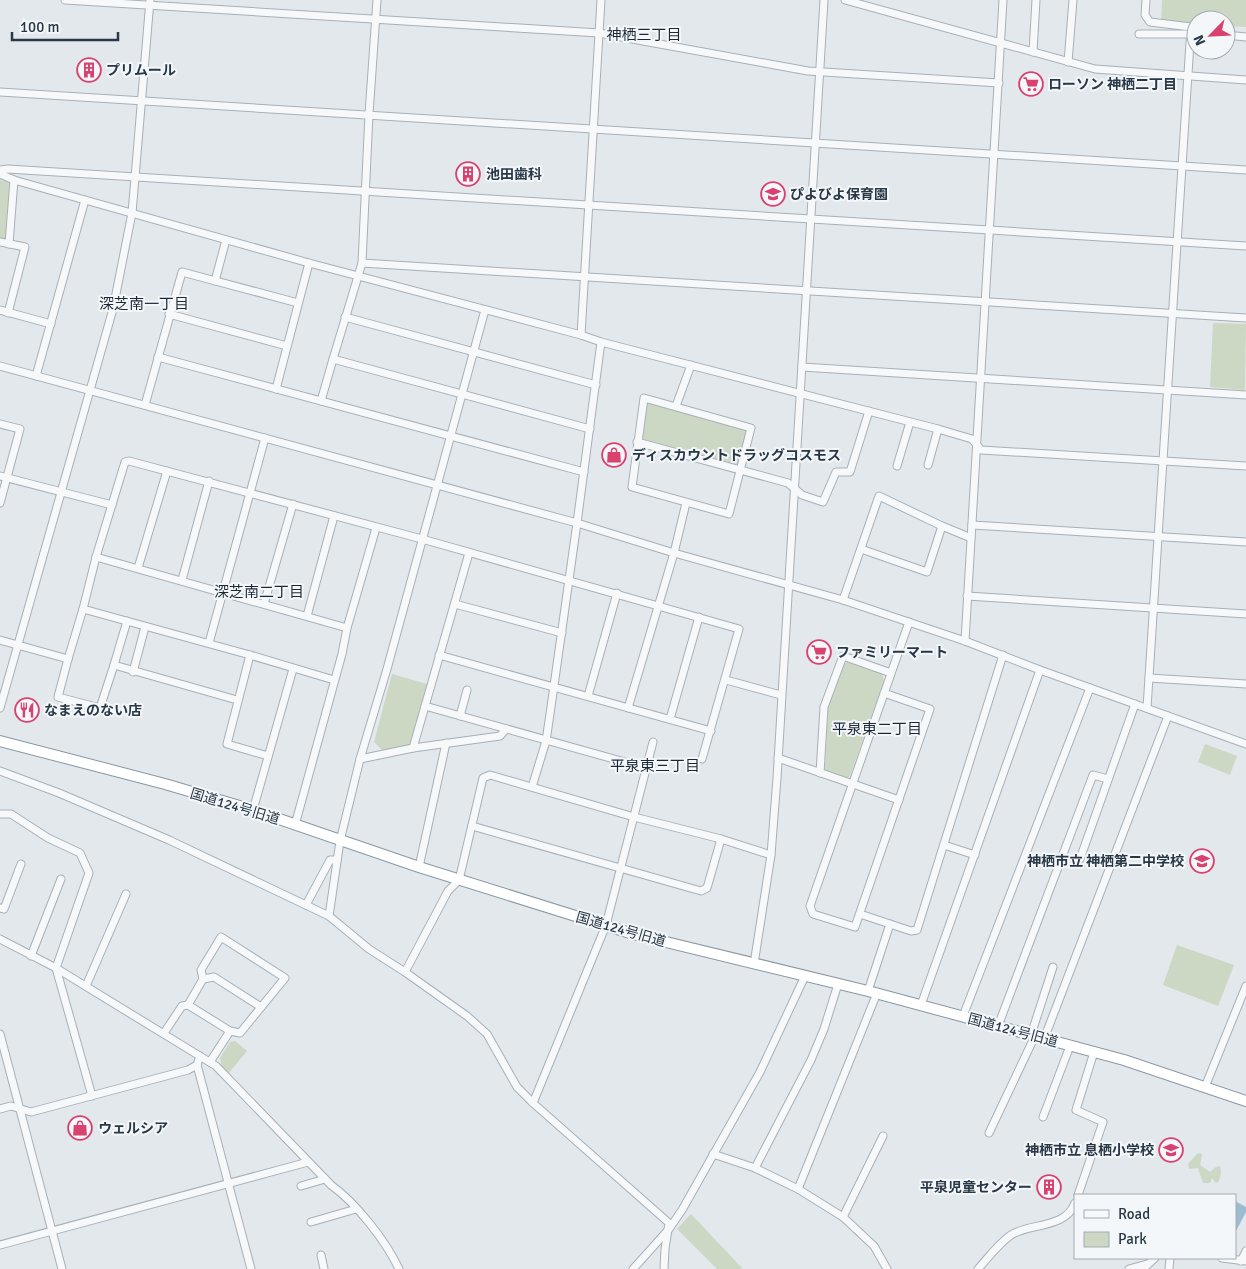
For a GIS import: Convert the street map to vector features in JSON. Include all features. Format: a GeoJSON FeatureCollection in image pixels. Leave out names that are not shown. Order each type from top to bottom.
{"type":"FeatureCollection","features":[{"type":"Feature","properties":{"kind":"highway","name":"国道124号旧道"},"geometry":{"type":"LineString","coordinates":[[0,741],[165,784],[253,810],[458,880],[633,934],[964,1016],[1124,1060],[1246,1101]]}},
{"type":"Feature","properties":{"kind":"street"},"geometry":{"type":"LineString","coordinates":[[65,0],[150,2],[376,20],[599,34],[808,71],[999,83]]}},
{"type":"Feature","properties":{"kind":"street"},"geometry":{"type":"LineString","coordinates":[[321,400],[362,263],[377,0]]}},
{"type":"Feature","properties":{"kind":"street"},"geometry":{"type":"LineString","coordinates":[[581,335],[601,0]]}},
{"type":"Feature","properties":{"kind":"street"},"geometry":{"type":"LineString","coordinates":[[754,964],[771,855],[824,0]]}},
{"type":"Feature","properties":{"kind":"street"},"geometry":{"type":"LineString","coordinates":[[845,0],[1094,69],[1246,80]]}},
{"type":"Feature","properties":{"kind":"street"},"geometry":{"type":"LineString","coordinates":[[965,640],[1004,0]]}},
{"type":"Feature","properties":{"kind":"street"},"geometry":{"type":"LineString","coordinates":[[1033,52],[1036,0]]}},
{"type":"Feature","properties":{"kind":"street"},"geometry":{"type":"LineString","coordinates":[[1068,62],[1073,0]]}},
{"type":"Feature","properties":{"kind":"street"},"geometry":{"type":"LineString","coordinates":[[1146,0],[1145,15],[1150,22],[1186,26]]}},
{"type":"Feature","properties":{"kind":"street"},"geometry":{"type":"LineString","coordinates":[[0,708],[113,309],[132,213],[150,2]]}},
{"type":"Feature","properties":{"kind":"street"},"geometry":{"type":"LineString","coordinates":[[1139,34],[1186,34]]}},
{"type":"Feature","properties":{"kind":"street"},"geometry":{"type":"LineString","coordinates":[[1147,708],[1189,60]]}},
{"type":"Feature","properties":{"kind":"street"},"geometry":{"type":"LineString","coordinates":[[0,92],[1246,170]]}},
{"type":"Feature","properties":{"kind":"street"},"geometry":{"type":"LineString","coordinates":[[0,172],[8,169],[1246,246]]}},
{"type":"Feature","properties":{"kind":"street"},"geometry":{"type":"LineString","coordinates":[[0,172],[14,180],[309,263],[972,439],[981,450],[1246,466]]}},
{"type":"Feature","properties":{"kind":"street"},"geometry":{"type":"LineString","coordinates":[[9,244],[14,180]]}},
{"type":"Feature","properties":{"kind":"street"},"geometry":{"type":"LineString","coordinates":[[36,376],[84,200]]}},
{"type":"Feature","properties":{"kind":"street"},"geometry":{"type":"LineString","coordinates":[[215,281],[226,240]]}},
{"type":"Feature","properties":{"kind":"street"},"geometry":{"type":"LineString","coordinates":[[0,242],[26,247],[8,313]]}},
{"type":"Feature","properties":{"kind":"street"},"geometry":{"type":"LineString","coordinates":[[276,389],[309,263]]}},
{"type":"Feature","properties":{"kind":"street"},"geometry":{"type":"LineString","coordinates":[[362,263],[1246,318]]}},
{"type":"Feature","properties":{"kind":"street"},"geometry":{"type":"LineString","coordinates":[[144,405],[182,272],[298,303]]}},
{"type":"Feature","properties":{"kind":"street"},"geometry":{"type":"LineString","coordinates":[[0,310],[51,324]]}},
{"type":"Feature","properties":{"kind":"street"},"geometry":{"type":"LineString","coordinates":[[329,916],[340,841],[360,759],[452,437],[485,310]]}},
{"type":"Feature","properties":{"kind":"street"},"geometry":{"type":"LineString","coordinates":[[169,314],[287,346]]}},
{"type":"Feature","properties":{"kind":"street"},"geometry":{"type":"LineString","coordinates":[[345,317],[596,385]]}},
{"type":"Feature","properties":{"kind":"street"},"geometry":{"type":"LineString","coordinates":[[532,787],[546,741],[578,524],[601,342]]}},
{"type":"Feature","properties":{"kind":"street"},"geometry":{"type":"LineString","coordinates":[[158,357],[584,472]]}},
{"type":"Feature","properties":{"kind":"street"},"geometry":{"type":"LineString","coordinates":[[333,359],[590,429]]}},
{"type":"Feature","properties":{"kind":"street"},"geometry":{"type":"LineString","coordinates":[[676,406],[691,365]]}},
{"type":"Feature","properties":{"kind":"street"},"geometry":{"type":"LineString","coordinates":[[0,366],[578,524],[843,600],[965,640],[1040,670],[1246,744]]}},
{"type":"Feature","properties":{"kind":"street"},"geometry":{"type":"LineString","coordinates":[[802,367],[1246,396]]}},
{"type":"Feature","properties":{"kind":"street"},"geometry":{"type":"LineString","coordinates":[[644,398],[751,428],[729,514],[632,487],[637,442],[644,398]]}},
{"type":"Feature","properties":{"kind":"street"},"geometry":{"type":"LineString","coordinates":[[637,442],[788,483],[802,495],[824,502],[836,472],[850,472],[869,411]]}},
{"type":"Feature","properties":{"kind":"street"},"geometry":{"type":"LineString","coordinates":[[897,466],[910,422]]}},
{"type":"Feature","properties":{"kind":"street"},"geometry":{"type":"LineString","coordinates":[[0,424],[20,429],[3,477],[0,503]]}},
{"type":"Feature","properties":{"kind":"street"},"geometry":{"type":"LineString","coordinates":[[928,465],[938,430]]}},
{"type":"Feature","properties":{"kind":"street"},"geometry":{"type":"LineString","coordinates":[[208,644],[265,438]]}},
{"type":"Feature","properties":{"kind":"street"},"geometry":{"type":"LineString","coordinates":[[126,621],[100,708],[58,697],[96,558],[125,462],[129,461],[422,539],[740,629],[702,759]]}},
{"type":"Feature","properties":{"kind":"street"},"geometry":{"type":"LineString","coordinates":[[138,568],[167,471]]}},
{"type":"Feature","properties":{"kind":"street"},"geometry":{"type":"LineString","coordinates":[[3,477],[112,506]]}},
{"type":"Feature","properties":{"kind":"street"},"geometry":{"type":"LineString","coordinates":[[182,580],[209,482]]}},
{"type":"Feature","properties":{"kind":"street"},"geometry":{"type":"LineString","coordinates":[[843,600],[879,496],[971,538]]}},
{"type":"Feature","properties":{"kind":"street"},"geometry":{"type":"LineString","coordinates":[[628,708],[674,553],[686,503]]}},
{"type":"Feature","properties":{"kind":"street"},"geometry":{"type":"LineString","coordinates":[[264,604],[293,504]]}},
{"type":"Feature","properties":{"kind":"street"},"geometry":{"type":"LineString","coordinates":[[307,616],[334,516]]}},
{"type":"Feature","properties":{"kind":"street"},"geometry":{"type":"LineString","coordinates":[[972,525],[1246,542]]}},
{"type":"Feature","properties":{"kind":"street"},"geometry":{"type":"LineString","coordinates":[[861,549],[927,572],[942,526]]}},
{"type":"Feature","properties":{"kind":"street"},"geometry":{"type":"LineString","coordinates":[[295,825],[342,654],[347,628],[376,528]]}},
{"type":"Feature","properties":{"kind":"street"},"geometry":{"type":"LineString","coordinates":[[413,748],[469,553]]}},
{"type":"Feature","properties":{"kind":"street"},"geometry":{"type":"LineString","coordinates":[[96,558],[182,580],[347,628]]}},
{"type":"Feature","properties":{"kind":"street"},"geometry":{"type":"LineString","coordinates":[[588,696],[617,594]]}},
{"type":"Feature","properties":{"kind":"street"},"geometry":{"type":"LineString","coordinates":[[967,596],[1246,614]]}},
{"type":"Feature","properties":{"kind":"street"},"geometry":{"type":"LineString","coordinates":[[455,604],[562,633]]}},
{"type":"Feature","properties":{"kind":"street"},"geometry":{"type":"LineString","coordinates":[[83,609],[334,680]]}},
{"type":"Feature","properties":{"kind":"street"},"geometry":{"type":"LineString","coordinates":[[670,719],[699,617]]}},
{"type":"Feature","properties":{"kind":"street"},"geometry":{"type":"LineString","coordinates":[[884,692],[930,709],[855,927],[813,914],[810,906],[884,692],[909,622]]}},
{"type":"Feature","properties":{"kind":"street"},"geometry":{"type":"LineString","coordinates":[[133,672],[146,627]]}},
{"type":"Feature","properties":{"kind":"street"},"geometry":{"type":"LineString","coordinates":[[0,640],[68,659]]}},
{"type":"Feature","properties":{"kind":"street"},"geometry":{"type":"LineString","coordinates":[[439,654],[710,731]]}},
{"type":"Feature","properties":{"kind":"street"},"geometry":{"type":"LineString","coordinates":[[250,655],[227,744],[268,756]]}},
{"type":"Feature","properties":{"kind":"street"},"geometry":{"type":"LineString","coordinates":[[860,914],[911,931],[917,930],[1002,655]]}},
{"type":"Feature","properties":{"kind":"street"},"geometry":{"type":"LineString","coordinates":[[820,773],[824,708],[843,656],[891,673]]}},
{"type":"Feature","properties":{"kind":"street"},"geometry":{"type":"LineString","coordinates":[[114,665],[133,672],[237,700]]}},
{"type":"Feature","properties":{"kind":"street"},"geometry":{"type":"LineString","coordinates":[[253,810],[292,669]]}},
{"type":"Feature","properties":{"kind":"street"},"geometry":{"type":"LineString","coordinates":[[921,1005],[1040,670]]}},
{"type":"Feature","properties":{"kind":"street"},"geometry":{"type":"LineString","coordinates":[[1149,678],[1246,684]]}},
{"type":"Feature","properties":{"kind":"street"},"geometry":{"type":"LineString","coordinates":[[726,680],[781,695]]}},
{"type":"Feature","properties":{"kind":"street"},"geometry":{"type":"LineString","coordinates":[[964,1016],[1090,688]]}},
{"type":"Feature","properties":{"kind":"street"},"geometry":{"type":"LineString","coordinates":[[460,716],[467,690]]}},
{"type":"Feature","properties":{"kind":"street"},"geometry":{"type":"LineString","coordinates":[[1080,859],[1134,704]]}},
{"type":"Feature","properties":{"kind":"street"},"geometry":{"type":"LineString","coordinates":[[425,706],[646,768]]}},
{"type":"Feature","properties":{"kind":"street"},"geometry":{"type":"LineString","coordinates":[[1044,1039],[1168,716]]}},
{"type":"Feature","properties":{"kind":"street"},"geometry":{"type":"LineString","coordinates":[[360,759],[413,748],[500,736],[506,729]]}},
{"type":"Feature","properties":{"kind":"street"},"geometry":{"type":"LineString","coordinates":[[533,1103],[606,925],[653,742]]}},
{"type":"Feature","properties":{"kind":"street"},"geometry":{"type":"LineString","coordinates":[[419,867],[446,743]]}},
{"type":"Feature","properties":{"kind":"street"},"geometry":{"type":"LineString","coordinates":[[778,758],[899,800]]}},
{"type":"Feature","properties":{"kind":"street"},"geometry":{"type":"LineString","coordinates":[[0,771],[59,793],[169,840],[329,916],[369,949],[467,1016],[487,1034],[517,1087],[669,1223],[664,1269]]}},
{"type":"Feature","properties":{"kind":"street"},"geometry":{"type":"LineString","coordinates":[[405,972],[448,891],[458,880],[483,778],[490,775],[634,817],[721,839],[771,855]]}},
{"type":"Feature","properties":{"kind":"street"},"geometry":{"type":"LineString","coordinates":[[998,1026],[1093,775],[1108,780]]}},
{"type":"Feature","properties":{"kind":"street"},"geometry":{"type":"LineString","coordinates":[[0,814],[11,814],[48,838],[80,853],[89,873],[56,968],[92,1096]]}},
{"type":"Feature","properties":{"kind":"street"},"geometry":{"type":"LineString","coordinates":[[472,826],[701,891],[707,888],[721,839]]}},
{"type":"Feature","properties":{"kind":"street"},"geometry":{"type":"LineString","coordinates":[[944,845],[975,855]]}},
{"type":"Feature","properties":{"kind":"street"},"geometry":{"type":"LineString","coordinates":[[306,904],[330,860],[337,860]]}},
{"type":"Feature","properties":{"kind":"street"},"geometry":{"type":"LineString","coordinates":[[0,908],[4,909],[21,864]]}},
{"type":"Feature","properties":{"kind":"street"},"geometry":{"type":"LineString","coordinates":[[31,956],[62,879]]}},
{"type":"Feature","properties":{"kind":"street"},"geometry":{"type":"LineString","coordinates":[[86,986],[126,894]]}},
{"type":"Feature","properties":{"kind":"street"},"geometry":{"type":"LineString","coordinates":[[798,1189],[873,992],[890,924]]}},
{"type":"Feature","properties":{"kind":"street"},"geometry":{"type":"LineString","coordinates":[[164,1033],[182,1006],[188,1005],[230,1030],[240,1033],[285,978],[221,936],[201,970],[203,979],[188,1005]]}},
{"type":"Feature","properties":{"kind":"street"},"geometry":{"type":"LineString","coordinates":[[0,940],[56,968],[216,1066],[308,1162],[345,1196],[391,1252],[399,1269]]}},
{"type":"Feature","properties":{"kind":"street"},"geometry":{"type":"LineString","coordinates":[[990,1133],[1033,1040],[1032,1035],[1053,967]]}},
{"type":"Feature","properties":{"kind":"street"},"geometry":{"type":"LineString","coordinates":[[633,1269],[682,1210],[760,1072],[805,976]]}},
{"type":"Feature","properties":{"kind":"street"},"geometry":{"type":"LineString","coordinates":[[203,979],[214,977],[261,1007]]}},
{"type":"Feature","properties":{"kind":"street"},"geometry":{"type":"LineString","coordinates":[[755,1168],[811,1060],[824,1029],[838,984]]}},
{"type":"Feature","properties":{"kind":"street"},"geometry":{"type":"LineString","coordinates":[[1205,1087],[1246,986]]}},
{"type":"Feature","properties":{"kind":"street"},"geometry":{"type":"LineString","coordinates":[[210,1062],[230,1030]]}},
{"type":"Feature","properties":{"kind":"street"},"geometry":{"type":"LineString","coordinates":[[0,1034],[62,1269]]}},
{"type":"Feature","properties":{"kind":"street"},"geometry":{"type":"LineString","coordinates":[[1043,1117],[1070,1046]]}},
{"type":"Feature","properties":{"kind":"street"},"geometry":{"type":"LineString","coordinates":[[1078,1194],[1103,1122],[1076,1110],[1094,1052]]}},
{"type":"Feature","properties":{"kind":"street"},"geometry":{"type":"LineString","coordinates":[[200,1056],[198,1066],[252,1269]]}},
{"type":"Feature","properties":{"kind":"street"},"geometry":{"type":"LineString","coordinates":[[0,1109],[11,1106],[31,1112],[198,1066]]}},
{"type":"Feature","properties":{"kind":"street"},"geometry":{"type":"LineString","coordinates":[[843,1217],[883,1136]]}},
{"type":"Feature","properties":{"kind":"street"},"geometry":{"type":"LineString","coordinates":[[712,1154],[755,1168],[798,1189],[843,1217],[874,1246],[886,1269]]}},
{"type":"Feature","properties":{"kind":"street"},"geometry":{"type":"LineString","coordinates":[[0,1245],[308,1162]]}},
{"type":"Feature","properties":{"kind":"street"},"geometry":{"type":"LineString","coordinates":[[301,1186],[325,1179]]}},
{"type":"Feature","properties":{"kind":"street"},"geometry":{"type":"LineString","coordinates":[[978,1269],[1011,1234],[1062,1219],[1074,1206]]}},
{"type":"Feature","properties":{"kind":"street"},"geometry":{"type":"LineString","coordinates":[[311,1222],[356,1209]]}},
{"type":"Feature","properties":{"kind":"street"},"geometry":{"type":"LineString","coordinates":[[1229,1259],[1244,1261],[1246,1252]]}},
{"type":"Feature","properties":{"kind":"street"},"geometry":{"type":"LineString","coordinates":[[321,1255],[324,1269]]}},
{"type":"Feature","properties":{"kind":"street"},"geometry":{"type":"LineString","coordinates":[[1129,1269],[1145,1267]]}},
{"type":"Feature","properties":{"kind":"green space"},"geometry":{"type":"Polygon","coordinates":[[[1162,0],[1246,0],[1246,27],[1236,26],[1236,10],[1186,10],[1186,23],[1161,21],[1162,0]]]}},
{"type":"Feature","properties":{"kind":"green space"},"geometry":{"type":"Polygon","coordinates":[[[0,180],[9,184],[7,238],[4,239],[0,238],[0,180]]]}},
{"type":"Feature","properties":{"kind":"green space"},"geometry":{"type":"Polygon","coordinates":[[[1213,323],[1246,324],[1245,390],[1210,387],[1213,323]]]}},
{"type":"Feature","properties":{"kind":"green space"},"geometry":{"type":"Polygon","coordinates":[[[647,403],[748,429],[738,465],[641,439],[647,403]]]}},
{"type":"Feature","properties":{"kind":"green space"},"geometry":{"type":"Polygon","coordinates":[[[847,662],[882,674],[884,681],[850,776],[847,778],[825,770],[828,706],[844,664],[847,662]]]}},
{"type":"Feature","properties":{"kind":"green space"},"geometry":{"type":"Polygon","coordinates":[[[392,674],[427,684],[413,742],[409,745],[382,750],[374,742],[392,674]]]}},
{"type":"Feature","properties":{"kind":"green space"},"geometry":{"type":"Polygon","coordinates":[[[1205,744],[1237,756],[1230,775],[1198,762],[1205,744]]]}},
{"type":"Feature","properties":{"kind":"green space"},"geometry":{"type":"Polygon","coordinates":[[[1177,945],[1234,965],[1218,1006],[1163,985],[1177,945]]]}},
{"type":"Feature","properties":{"kind":"green space"},"geometry":{"type":"Polygon","coordinates":[[[235,1041],[247,1051],[229,1073],[222,1067],[220,1058],[230,1042],[235,1041]]]}},
{"type":"Feature","properties":{"kind":"green space"},"geometry":{"type":"Polygon","coordinates":[[[1200,1153],[1202,1155],[1200,1165],[1210,1172],[1220,1166],[1221,1173],[1219,1181],[1216,1183],[1212,1178],[1210,1183],[1203,1183],[1198,1168],[1189,1169],[1188,1164],[1200,1153]]]}},
{"type":"Feature","properties":{"kind":"green space"},"geometry":{"type":"Polygon","coordinates":[[[691,1214],[741,1269],[717,1269],[677,1229],[691,1214]]]}},
{"type":"Feature","properties":{"kind":"water"},"geometry":{"type":"Polygon","coordinates":[[[1236,1202],[1246,1207],[1246,1212],[1236,1231],[1236,1202]]]}},
{"type":"Feature","properties":{"kind":"place","name":"プリムール"},"geometry":{"type":"Point","coordinates":[89,70]}},
{"type":"Feature","properties":{"kind":"place","name":"ローソン 神栖二丁目"},"geometry":{"type":"Point","coordinates":[1031,84]}},
{"type":"Feature","properties":{"kind":"place","name":"池田歯科"},"geometry":{"type":"Point","coordinates":[468,174]}},
{"type":"Feature","properties":{"kind":"place","name":"ぴよびよ保育園"},"geometry":{"type":"Point","coordinates":[773,194]}},
{"type":"Feature","properties":{"kind":"place","name":"ディスカウントドラッグコスモス"},"geometry":{"type":"Point","coordinates":[614,455]}},
{"type":"Feature","properties":{"kind":"place","name":"ファミリーマート"},"geometry":{"type":"Point","coordinates":[819,652]}},
{"type":"Feature","properties":{"kind":"place","name":"なまえのない店"},"geometry":{"type":"Point","coordinates":[27,710]}},
{"type":"Feature","properties":{"kind":"place","name":"神栖市立 神栖第二中学校"},"geometry":{"type":"Point","coordinates":[1202,861]}},
{"type":"Feature","properties":{"kind":"place","name":"ウェルシア"},"geometry":{"type":"Point","coordinates":[80,1128]}},
{"type":"Feature","properties":{"kind":"place","name":"神栖市立 息栖小学校"},"geometry":{"type":"Point","coordinates":[1171,1150]}},
{"type":"Feature","properties":{"kind":"place","name":"平泉児童センター"},"geometry":{"type":"Point","coordinates":[1049,1187]}},
{"type":"Feature","properties":{"kind":"district","name":"神栖三丁目"},"geometry":{"type":"Point","coordinates":[644,35]}},
{"type":"Feature","properties":{"kind":"district","name":"深芝南一丁目"},"geometry":{"type":"Point","coordinates":[144,304]}},
{"type":"Feature","properties":{"kind":"district","name":"深芝南二丁目"},"geometry":{"type":"Point","coordinates":[259,592]}},
{"type":"Feature","properties":{"kind":"district","name":"平泉東二丁目"},"geometry":{"type":"Point","coordinates":[877,729]}},
{"type":"Feature","properties":{"kind":"district","name":"平泉東三丁目"},"geometry":{"type":"Point","coordinates":[655,766]}}]}
